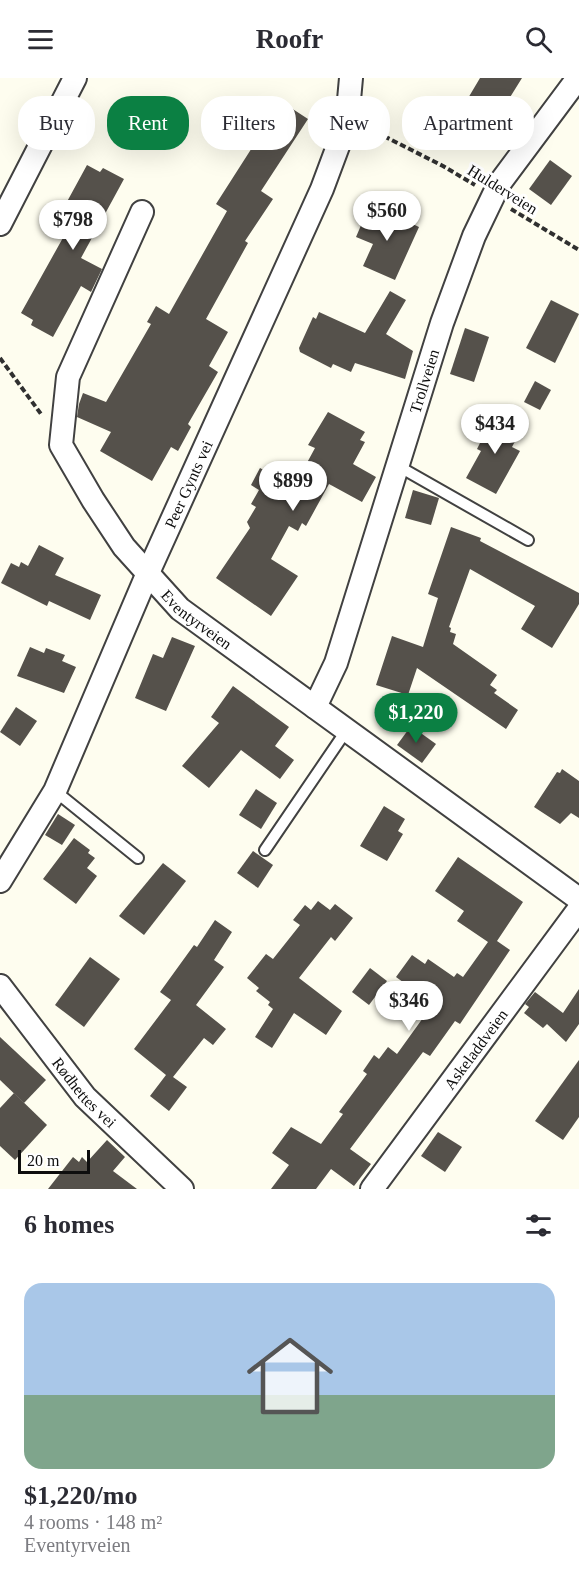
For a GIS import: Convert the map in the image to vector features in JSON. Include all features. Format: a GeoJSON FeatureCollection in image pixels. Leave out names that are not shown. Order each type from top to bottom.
{"type":"FeatureCollection","features":[{"type":"Feature","properties":{"kind":"street"},"geometry":{"type":"LineString","coordinates":[[0,224],[75,78]]}},
{"type":"Feature","properties":{"kind":"street","name":"Peer Gynts vei"},"geometry":{"type":"LineString","coordinates":[[349,96],[351,78]]}},
{"type":"Feature","properties":{"kind":"street","name":"Trollveien"},"geometry":{"type":"LineString","coordinates":[[315,706],[339,655],[441,323],[474,237],[492,197],[528,143],[578,78]]}},
{"type":"Feature","properties":{"kind":"street","name":"Peer Gynts vei"},"geometry":{"type":"LineString","coordinates":[[0,881],[55,791],[147,575],[322,189],[337,150]]}},
{"type":"Feature","properties":{"kind":"street"},"geometry":{"type":"LineString","coordinates":[[61,445],[68,377],[142,212]]}},
{"type":"Feature","properties":{"kind":"street","name":"Eventyrveien"},"geometry":{"type":"LineString","coordinates":[[61,445],[124,547],[180,609],[579,899]]}},
{"type":"Feature","properties":{"kind":"street","name":"Askeladdveien"},"geometry":{"type":"LineString","coordinates":[[372,1189],[579,909]]}},
{"type":"Feature","properties":{"kind":"street","name":"Rødhettes vei"},"geometry":{"type":"LineString","coordinates":[[0,986],[85,1097],[182,1189]]}},
{"type":"Feature","properties":{"kind":"lane"},"geometry":{"type":"LineString","coordinates":[[398,466],[528,540]]}},
{"type":"Feature","properties":{"kind":"lane"},"geometry":{"type":"LineString","coordinates":[[265,850],[346,730]]}},
{"type":"Feature","properties":{"kind":"lane"},"geometry":{"type":"LineString","coordinates":[[55,791],[138,858]]}},
{"type":"Feature","properties":{"kind":"path","name":"Hulderveien"},"geometry":{"type":"LineString","coordinates":[[390,139],[443,166],[579,250]]}},
{"type":"Feature","properties":{"kind":"path"},"geometry":{"type":"LineString","coordinates":[[0,358],[61,445]]}},
{"type":"Feature","properties":{"kind":"building"},"geometry":{"type":"Polygon","coordinates":[[[480,78],[522,78],[511,96],[469,96],[480,78]]]}},
{"type":"Feature","properties":{"kind":"building"},"geometry":{"type":"Polygon","coordinates":[[[296,111],[308,119],[296,137],[296,111]]]}},
{"type":"Feature","properties":{"kind":"building"},"geometry":{"type":"Polygon","coordinates":[[[251,150],[288,150],[261,191],[273,199],[245,241],[248,243],[206,319],[228,332],[209,366],[218,372],[188,424],[191,427],[178,451],[171,447],[152,481],[100,451],[111,432],[77,417],[79,404],[83,393],[106,402],[151,324],[147,322],[156,306],[169,314],[227,211],[216,204],[251,150]]]}},
{"type":"Feature","properties":{"kind":"building"},"geometry":{"type":"Polygon","coordinates":[[[550,160],[572,176],[551,205],[529,189],[550,160]]]}},
{"type":"Feature","properties":{"kind":"building"},"geometry":{"type":"Polygon","coordinates":[[[87,165],[100,172],[103,168],[124,179],[81,258],[102,269],[91,292],[81,286],[53,337],[31,325],[33,320],[21,313],[69,227],[57,220],[87,165]]]}},
{"type":"Feature","properties":{"kind":"building"},"geometry":{"type":"Polygon","coordinates":[[[368,209],[385,216],[387,212],[419,227],[395,280],[363,266],[373,244],[356,237],[368,209]]]}},
{"type":"Feature","properties":{"kind":"building"},"geometry":{"type":"Polygon","coordinates":[[[390,291],[406,300],[386,334],[413,351],[405,379],[355,363],[351,372],[333,364],[331,368],[300,352],[299,348],[313,317],[316,319],[319,312],[365,333],[390,291]]]}},
{"type":"Feature","properties":{"kind":"building"},"geometry":{"type":"Polygon","coordinates":[[[551,300],[579,314],[555,363],[526,348],[551,300]]]}},
{"type":"Feature","properties":{"kind":"building"},"geometry":{"type":"Polygon","coordinates":[[[465,328],[489,337],[474,382],[450,374],[465,328]]]}},
{"type":"Feature","properties":{"kind":"building"},"geometry":{"type":"Polygon","coordinates":[[[535,381],[551,390],[540,410],[524,402],[535,381]]]}},
{"type":"Feature","properties":{"kind":"building"},"geometry":{"type":"Polygon","coordinates":[[[328,412],[365,432],[360,440],[365,442],[353,464],[376,477],[362,502],[329,484],[306,526],[302,523],[298,531],[289,526],[271,559],[298,576],[271,616],[216,578],[250,528],[247,522],[256,507],[251,504],[259,490],[251,485],[260,468],[278,478],[280,474],[296,483],[315,448],[308,445],[328,412]]]}},
{"type":"Feature","properties":{"kind":"building"},"geometry":{"type":"Polygon","coordinates":[[[494,415],[521,430],[512,447],[520,451],[496,494],[466,478],[481,451],[477,449],[494,415]]]}},
{"type":"Feature","properties":{"kind":"building"},"geometry":{"type":"Polygon","coordinates":[[[413,490],[439,498],[431,525],[405,518],[413,490]]]}},
{"type":"Feature","properties":{"kind":"building"},"geometry":{"type":"Polygon","coordinates":[[[451,527],[481,538],[480,541],[579,593],[579,604],[552,648],[521,629],[535,606],[470,569],[449,627],[450,632],[456,634],[453,644],[497,675],[490,685],[497,690],[494,693],[518,710],[506,729],[417,668],[408,695],[376,685],[392,636],[423,647],[438,598],[428,594],[451,527]]]}},
{"type":"Feature","properties":{"kind":"building"},"geometry":{"type":"Polygon","coordinates":[[[39,545],[64,558],[55,575],[101,595],[90,620],[49,601],[47,606],[1,583],[11,563],[19,567],[21,562],[28,566],[39,545]]]}},
{"type":"Feature","properties":{"kind":"building"},"geometry":{"type":"Polygon","coordinates":[[[172,637],[195,646],[166,711],[135,698],[153,654],[163,658],[172,637]]]}},
{"type":"Feature","properties":{"kind":"building"},"geometry":{"type":"Polygon","coordinates":[[[30,647],[44,653],[46,648],[65,655],[62,661],[76,667],[64,693],[17,676],[30,647]]]}},
{"type":"Feature","properties":{"kind":"building"},"geometry":{"type":"Polygon","coordinates":[[[233,686],[289,727],[275,746],[294,760],[280,779],[241,750],[209,788],[182,766],[219,723],[211,717],[233,686]]]}},
{"type":"Feature","properties":{"kind":"building"},"geometry":{"type":"Polygon","coordinates":[[[16,707],[37,721],[20,746],[0,732],[16,707]]]}},
{"type":"Feature","properties":{"kind":"building"},"geometry":{"type":"Polygon","coordinates":[[[411,726],[436,744],[422,763],[397,745],[411,726]]]}},
{"type":"Feature","properties":{"kind":"building"},"geometry":{"type":"Polygon","coordinates":[[[562,769],[579,781],[579,818],[571,813],[560,824],[534,807],[557,772],[560,773],[562,769]]]}},
{"type":"Feature","properties":{"kind":"building"},"geometry":{"type":"Polygon","coordinates":[[[256,789],[277,803],[261,829],[239,815],[256,789]]]}},
{"type":"Feature","properties":{"kind":"building"},"geometry":{"type":"Polygon","coordinates":[[[384,806],[405,819],[398,831],[403,834],[387,861],[360,846],[384,806]]]}},
{"type":"Feature","properties":{"kind":"building"},"geometry":{"type":"Polygon","coordinates":[[[58,814],[75,825],[62,845],[45,835],[58,814]]]}},
{"type":"Feature","properties":{"kind":"building"},"geometry":{"type":"Polygon","coordinates":[[[74,838],[90,850],[88,853],[95,858],[87,868],[97,876],[76,904],[43,879],[74,838]]]}},
{"type":"Feature","properties":{"kind":"building"},"geometry":{"type":"Polygon","coordinates":[[[253,851],[273,865],[258,888],[237,873],[253,851]]]}},
{"type":"Feature","properties":{"kind":"building"},"geometry":{"type":"Polygon","coordinates":[[[458,857],[523,902],[497,941],[510,950],[460,1024],[455,1021],[430,1056],[423,1052],[350,1149],[371,1164],[354,1186],[331,1169],[316,1189],[271,1189],[289,1165],[272,1153],[291,1127],[321,1144],[343,1114],[339,1112],[367,1074],[363,1071],[374,1055],[379,1059],[388,1047],[397,1054],[433,1004],[396,977],[412,955],[425,964],[428,959],[454,977],[457,973],[463,977],[488,942],[457,921],[464,911],[435,891],[458,857]]]}},
{"type":"Feature","properties":{"kind":"building"},"geometry":{"type":"Polygon","coordinates":[[[163,863],[186,881],[144,935],[119,916],[163,863]]]}},
{"type":"Feature","properties":{"kind":"building"},"geometry":{"type":"Polygon","coordinates":[[[318,901],[330,910],[335,904],[353,918],[335,941],[331,937],[299,978],[342,1011],[326,1035],[294,1013],[272,1048],[255,1037],[273,1009],[268,1005],[270,1002],[256,991],[259,988],[247,978],[266,954],[273,959],[300,925],[293,920],[305,905],[311,910],[318,901]]]}},
{"type":"Feature","properties":{"kind":"building"},"geometry":{"type":"Polygon","coordinates":[[[215,920],[232,932],[214,960],[224,967],[196,1005],[226,1029],[213,1045],[204,1038],[173,1077],[187,1087],[169,1111],[150,1096],[166,1075],[134,1049],[171,1000],[160,992],[194,945],[197,947],[215,920]]]}},
{"type":"Feature","properties":{"kind":"building"},"geometry":{"type":"Polygon","coordinates":[[[90,957],[120,979],[84,1027],[55,1005],[90,957]]]}},
{"type":"Feature","properties":{"kind":"building"},"geometry":{"type":"Polygon","coordinates":[[[370,968],[387,981],[369,1005],[352,992],[370,968]]]}},
{"type":"Feature","properties":{"kind":"building"},"geometry":{"type":"Polygon","coordinates":[[[579,989],[579,1024],[566,1042],[547,1024],[543,1028],[524,1013],[529,1007],[525,1004],[535,992],[563,1013],[579,989]]]}},
{"type":"Feature","properties":{"kind":"building"},"geometry":{"type":"Polygon","coordinates":[[[0,1037],[46,1080],[24,1103],[0,1080],[0,1037]]]}},
{"type":"Feature","properties":{"kind":"building"},"geometry":{"type":"Polygon","coordinates":[[[579,1060],[579,1117],[563,1140],[535,1121],[579,1060]]]}},
{"type":"Feature","properties":{"kind":"building"},"geometry":{"type":"Polygon","coordinates":[[[14,1093],[47,1125],[15,1160],[0,1146],[0,1108],[14,1093]]]}},
{"type":"Feature","properties":{"kind":"building"},"geometry":{"type":"Polygon","coordinates":[[[438,1132],[462,1147],[445,1172],[421,1156],[438,1132]]]}},
{"type":"Feature","properties":{"kind":"building"},"geometry":{"type":"Polygon","coordinates":[[[107,1140],[125,1157],[113,1171],[137,1189],[48,1189],[73,1157],[79,1162],[82,1157],[87,1162],[107,1140]]]}}]}
